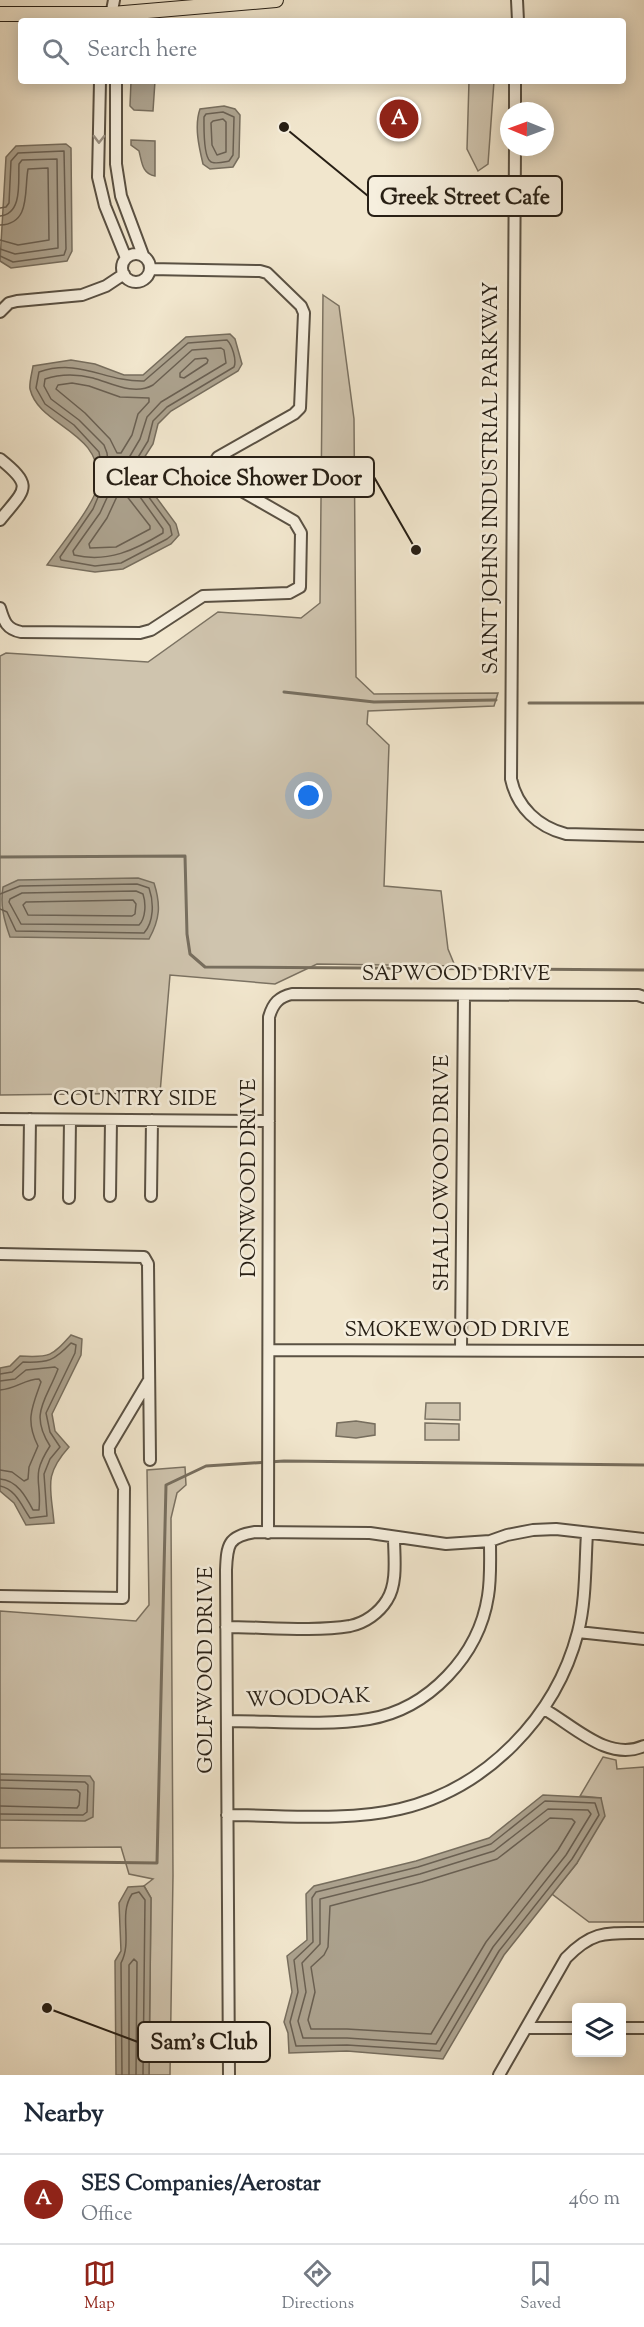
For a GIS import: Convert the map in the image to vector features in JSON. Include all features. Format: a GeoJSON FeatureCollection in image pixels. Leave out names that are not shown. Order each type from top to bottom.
{"type":"FeatureCollection","features":[{"type":"Feature","properties":{"kind":"main road"},"geometry":{"type":"LineString","coordinates":[[0,14],[112,14],[276,0]]}},
{"type":"Feature","properties":{"kind":"street"},"geometry":{"type":"LineString","coordinates":[[517,0],[518,18]]}},
{"type":"Feature","properties":{"kind":"street"},"geometry":{"type":"LineString","coordinates":[[100,84],[98,177],[105,206],[126,258]]}},
{"type":"Feature","properties":{"kind":"street"},"geometry":{"type":"LineString","coordinates":[[116,84],[116,164],[122,196],[143,255],[149,261],[150,269],[147,277],[139,281],[130,280],[124,274],[122,266],[126,258],[134,254],[143,255]]}},
{"type":"Feature","properties":{"kind":"street"},"geometry":{"type":"LineString","coordinates":[[515,84],[515,102]]}},
{"type":"Feature","properties":{"kind":"street","name":"SAINT JOHNS INDUSTRIAL PARKWAY"},"geometry":{"type":"LineString","coordinates":[[514,156],[510,761],[513,787],[523,807],[539,822],[554,831],[566,834],[644,836]]}},
{"type":"Feature","properties":{"kind":"street"},"geometry":{"type":"LineString","coordinates":[[0,608],[5,624],[11,630],[21,632],[140,633],[151,630],[203,596],[289,593],[300,587],[302,533],[300,528],[294,521],[219,478],[213,472],[213,465],[218,457],[294,414],[300,408],[304,313],[301,306],[267,273],[260,271],[150,269]]}},
{"type":"Feature","properties":{"kind":"street"},"geometry":{"type":"LineString","coordinates":[[0,312],[9,303],[17,301],[82,295],[106,286],[124,274]]}},
{"type":"Feature","properties":{"kind":"street"},"geometry":{"type":"LineString","coordinates":[[0,459],[17,472],[22,480],[20,495],[0,520]]}},
{"type":"Feature","properties":{"kind":"street","name":"SAPWOOD DRIVE"},"geometry":{"type":"LineString","coordinates":[[272,1006],[283,996],[292,994],[638,995],[644,997]]}},
{"type":"Feature","properties":{"kind":"street","name":"SHALLOWOOD DRIVE"},"geometry":{"type":"LineString","coordinates":[[461,1350],[464,996]]}},
{"type":"Feature","properties":{"kind":"street","name":"DONWOOD DRIVE"},"geometry":{"type":"LineString","coordinates":[[268,1533],[269,1120],[272,1006]]}},
{"type":"Feature","properties":{"kind":"street","name":"COUNTRY SIDE"},"geometry":{"type":"LineString","coordinates":[[0,1119],[269,1120]]}},
{"type":"Feature","properties":{"kind":"street"},"geometry":{"type":"LineString","coordinates":[[29,1194],[30,1119]]}},
{"type":"Feature","properties":{"kind":"street"},"geometry":{"type":"LineString","coordinates":[[69,1198],[70,1120]]}},
{"type":"Feature","properties":{"kind":"street"},"geometry":{"type":"LineString","coordinates":[[110,1196],[111,1120]]}},
{"type":"Feature","properties":{"kind":"street"},"geometry":{"type":"LineString","coordinates":[[151,1196],[152,1120]]}},
{"type":"Feature","properties":{"kind":"street"},"geometry":{"type":"LineString","coordinates":[[0,1254],[144,1257],[148,1264],[150,1460]]}},
{"type":"Feature","properties":{"kind":"street","name":"SMOKEWOOD DRIVE"},"geometry":{"type":"LineString","coordinates":[[270,1350],[644,1351]]}},
{"type":"Feature","properties":{"kind":"street"},"geometry":{"type":"LineString","coordinates":[[0,1596],[123,1598],[124,1488],[109,1455],[109,1447],[149,1380]]}},
{"type":"Feature","properties":{"kind":"street","name":"GOLFWOOD DRIVE"},"geometry":{"type":"LineString","coordinates":[[229,2075],[226,1627],[227,1551],[232,1540],[240,1534],[255,1532],[370,1533],[446,1544],[490,1541],[533,1530],[556,1529],[644,1539]]}},
{"type":"Feature","properties":{"kind":"street"},"geometry":{"type":"LineString","coordinates":[[227,1815],[348,1816],[400,1809],[465,1783],[512,1747],[544,1709],[565,1668],[578,1632],[587,1533]]}},
{"type":"Feature","properties":{"kind":"street"},"geometry":{"type":"LineString","coordinates":[[226,1627],[321,1628],[351,1626],[368,1620],[388,1599],[391,1590],[394,1575],[394,1537]]}},
{"type":"Feature","properties":{"kind":"street","name":"WOODOAK"},"geometry":{"type":"LineString","coordinates":[[227,1721],[369,1719],[392,1713],[426,1695],[456,1666],[473,1641],[482,1622],[489,1585],[490,1541]]}},
{"type":"Feature","properties":{"kind":"street"},"geometry":{"type":"LineString","coordinates":[[578,1632],[644,1639]]}},
{"type":"Feature","properties":{"kind":"street"},"geometry":{"type":"LineString","coordinates":[[544,1709],[599,1744],[612,1749],[628,1750],[644,1746]]}},
{"type":"Feature","properties":{"kind":"street"},"geometry":{"type":"LineString","coordinates":[[499,2075],[566,1958],[581,1942],[592,1936],[644,1933]]}},
{"type":"Feature","properties":{"kind":"street"},"geometry":{"type":"LineString","coordinates":[[527,2028],[572,2028]]}},
{"type":"Feature","properties":{"kind":"street"},"geometry":{"type":"LineString","coordinates":[[626,2028],[644,2028]]}},
{"type":"Feature","properties":{"kind":"shaded area"},"geometry":{"type":"Polygon","coordinates":[[[469,84],[494,84],[488,164],[478,171],[467,149],[469,84]]]}},
{"type":"Feature","properties":{"kind":"shaded area"},"geometry":{"type":"Polygon","coordinates":[[[323,295],[339,306],[354,419],[356,677],[374,694],[498,693],[494,706],[368,711],[367,724],[389,745],[384,886],[441,891],[448,949],[455,966],[317,964],[275,984],[170,975],[160,1093],[0,1095],[0,656],[6,653],[148,662],[218,612],[301,618],[320,603],[323,295]]]}},
{"type":"Feature","properties":{"kind":"shaded area"},"geometry":{"type":"Polygon","coordinates":[[[426,1403],[460,1403],[460,1420],[425,1419],[426,1403]]]}},
{"type":"Feature","properties":{"kind":"shaded area"},"geometry":{"type":"Polygon","coordinates":[[[425,1423],[459,1424],[459,1440],[425,1440],[425,1423]]]}},
{"type":"Feature","properties":{"kind":"shaded area"},"geometry":{"type":"Polygon","coordinates":[[[185,1467],[186,1485],[177,1493],[171,1518],[173,1875],[170,2075],[149,2075],[151,1898],[144,1886],[153,1879],[129,1874],[121,1847],[0,1848],[0,1611],[136,1621],[149,1605],[147,1470],[185,1467]]]}},
{"type":"Feature","properties":{"kind":"shaded area"},"geometry":{"type":"Polygon","coordinates":[[[603,1757],[616,1760],[617,1769],[644,1767],[644,1922],[589,1922],[552,1894],[577,1863],[601,1798],[580,1796],[603,1757]]]}},
{"type":"Feature","properties":{"kind":"water"},"geometry":{"type":"Polygon","coordinates":[[[131,84],[155,84],[153,111],[134,110],[130,106],[131,84]]]}},
{"type":"Feature","properties":{"kind":"water"},"geometry":{"type":"Polygon","coordinates":[[[224,106],[235,109],[240,115],[239,157],[233,167],[210,169],[203,164],[201,157],[198,116],[200,109],[224,106]]]}},
{"type":"Feature","properties":{"kind":"water"},"geometry":{"type":"Polygon","coordinates":[[[131,140],[155,141],[155,176],[145,170],[139,151],[131,145],[131,140]]]}},
{"type":"Feature","properties":{"kind":"water"},"geometry":{"type":"Polygon","coordinates":[[[66,144],[71,148],[72,251],[67,261],[11,268],[0,261],[6,157],[16,146],[66,144]]]}},
{"type":"Feature","properties":{"kind":"water"},"geometry":{"type":"Polygon","coordinates":[[[230,334],[235,339],[242,364],[238,371],[171,411],[158,424],[153,444],[142,461],[142,478],[176,524],[179,535],[171,544],[123,569],[95,572],[47,565],[85,513],[96,491],[97,465],[81,440],[45,412],[36,402],[30,389],[33,366],[71,360],[95,364],[124,375],[143,375],[186,337],[230,334]]]}},
{"type":"Feature","properties":{"kind":"water"},"geometry":{"type":"Polygon","coordinates":[[[138,878],[154,883],[158,898],[157,918],[149,939],[10,937],[3,912],[3,887],[18,880],[138,878]]]}},
{"type":"Feature","properties":{"kind":"water"},"geometry":{"type":"Polygon","coordinates":[[[71,1335],[82,1339],[81,1355],[52,1414],[55,1431],[69,1447],[52,1474],[54,1523],[26,1525],[14,1503],[0,1491],[0,1368],[10,1366],[20,1356],[38,1357],[50,1354],[71,1335]]]}},
{"type":"Feature","properties":{"kind":"water"},"geometry":{"type":"Polygon","coordinates":[[[356,1421],[375,1424],[375,1435],[356,1438],[336,1436],[337,1423],[356,1421]]]}},
{"type":"Feature","properties":{"kind":"water"},"geometry":{"type":"Polygon","coordinates":[[[0,1774],[90,1776],[94,1782],[93,1817],[85,1821],[0,1820],[0,1774]]]}},
{"type":"Feature","properties":{"kind":"water"},"geometry":{"type":"Polygon","coordinates":[[[543,1795],[601,1798],[605,1816],[577,1863],[504,1955],[443,2059],[347,2051],[289,2053],[288,2033],[284,2022],[292,1992],[287,1956],[307,1940],[306,1894],[314,1886],[416,1861],[489,1838],[543,1795]]]}},
{"type":"Feature","properties":{"kind":"water"},"geometry":{"type":"Polygon","coordinates":[[[144,1886],[151,1898],[149,2075],[116,2075],[115,1961],[121,1951],[119,1903],[128,1887],[144,1886]]]}},
{"type":"Feature","properties":{"kind":"waterway"},"geometry":{"type":"LineString","coordinates":[[284,692],[374,702],[496,700]]}},
{"type":"Feature","properties":{"kind":"waterway"},"geometry":{"type":"LineString","coordinates":[[529,703],[644,703]]}},
{"type":"Feature","properties":{"kind":"waterway"},"geometry":{"type":"LineString","coordinates":[[0,857],[185,856],[187,934],[190,954],[205,967],[644,970]]}},
{"type":"Feature","properties":{"kind":"waterway"},"geometry":{"type":"LineString","coordinates":[[0,1861],[157,1863],[166,1485],[206,1466],[284,1461],[644,1465]]}},
{"type":"Feature","properties":{"kind":"place","name":"SES Companies/Aerostar"},"geometry":{"type":"Point","coordinates":[399,119]}},
{"type":"Feature","properties":{"kind":"place","name":"Greek Street Cafe"},"geometry":{"type":"Point","coordinates":[284,127]}},
{"type":"Feature","properties":{"kind":"place","name":"Clear Choice Shower Door"},"geometry":{"type":"Point","coordinates":[416,550]}},
{"type":"Feature","properties":{"kind":"place","name":"Sam's Club"},"geometry":{"type":"Point","coordinates":[47,2008]}}]}
